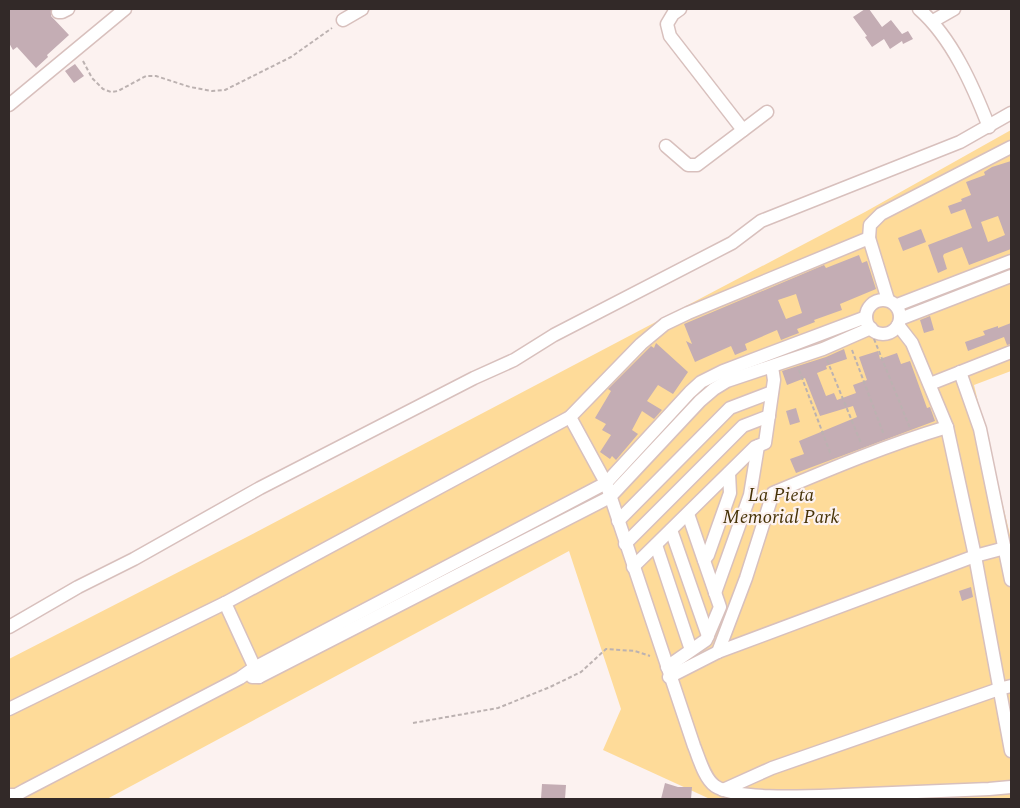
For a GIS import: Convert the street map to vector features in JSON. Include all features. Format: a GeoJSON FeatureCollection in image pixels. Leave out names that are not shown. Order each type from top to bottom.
{"type":"FeatureCollection","features":[{"type":"Feature","properties":{"kind":"street"},"geometry":{"type":"LineString","coordinates":[[9,105],[125,9]]}},
{"type":"Feature","properties":{"kind":"street"},"geometry":{"type":"LineString","coordinates":[[343,20],[362,9]]}},
{"type":"Feature","properties":{"kind":"street"},"geometry":{"type":"LineString","coordinates":[[680,9],[673,14],[667,24],[670,36],[744,130]]}},
{"type":"Feature","properties":{"kind":"street"},"geometry":{"type":"LineString","coordinates":[[919,9],[933,21],[975,90],[989,127]]}},
{"type":"Feature","properties":{"kind":"street"},"geometry":{"type":"LineString","coordinates":[[933,21],[954,9]]}},
{"type":"Feature","properties":{"kind":"street"},"geometry":{"type":"LineString","coordinates":[[666,146],[688,165],[697,165],[767,112]]}},
{"type":"Feature","properties":{"kind":"street"},"geometry":{"type":"LineString","coordinates":[[9,627],[78,587],[134,559],[260,488],[474,378],[514,360],[554,335],[732,243],[761,221],[960,142],[1011,113]]}},
{"type":"Feature","properties":{"kind":"street"},"geometry":{"type":"LineString","coordinates":[[1011,147],[881,214],[870,225],[869,238],[899,322],[912,343],[947,427],[1005,688],[1011,751]]}},
{"type":"Feature","properties":{"kind":"street"},"geometry":{"type":"LineString","coordinates":[[9,709],[225,603],[570,417],[642,344],[665,324],[869,238]]}},
{"type":"Feature","properties":{"kind":"street"},"geometry":{"type":"LineString","coordinates":[[1011,261],[892,303],[883,299],[873,303],[867,312],[869,325],[875,332],[885,334],[890,332],[899,322],[1011,276]]}},
{"type":"Feature","properties":{"kind":"street"},"geometry":{"type":"LineString","coordinates":[[9,795],[16,795],[240,678],[257,672],[610,497],[710,393],[728,381],[823,349],[869,325]]}},
{"type":"Feature","properties":{"kind":"street"},"geometry":{"type":"LineString","coordinates":[[257,672],[606,483],[701,382],[723,371],[869,325]]}},
{"type":"Feature","properties":{"kind":"street"},"geometry":{"type":"LineString","coordinates":[[930,384],[1011,352]]}},
{"type":"Feature","properties":{"kind":"street"},"geometry":{"type":"LineString","coordinates":[[633,568],[729,473],[758,446],[765,443],[774,380],[772,367]]}},
{"type":"Feature","properties":{"kind":"street"},"geometry":{"type":"LineString","coordinates":[[960,372],[980,429],[1011,580]]}},
{"type":"Feature","properties":{"kind":"street"},"geometry":{"type":"LineString","coordinates":[[701,382],[710,393]]}},
{"type":"Feature","properties":{"kind":"street"},"geometry":{"type":"LineString","coordinates":[[618,521],[730,408],[772,392]]}},
{"type":"Feature","properties":{"kind":"street"},"geometry":{"type":"LineString","coordinates":[[625,544],[743,426],[768,416]]}},
{"type":"Feature","properties":{"kind":"street"},"geometry":{"type":"LineString","coordinates":[[570,417],[606,483],[694,746],[708,780],[714,786],[723,790],[751,795],[804,796],[1011,787]]}},
{"type":"Feature","properties":{"kind":"street"},"geometry":{"type":"LineString","coordinates":[[718,652],[746,578],[773,493],[835,466],[913,437],[947,427]]}},
{"type":"Feature","properties":{"kind":"street"},"geometry":{"type":"LineString","coordinates":[[715,593],[750,495],[758,446]]}},
{"type":"Feature","properties":{"kind":"street"},"geometry":{"type":"LineString","coordinates":[[704,560],[708,555],[730,493],[729,473]]}},
{"type":"Feature","properties":{"kind":"street"},"geometry":{"type":"LineString","coordinates":[[694,531],[703,498]]}},
{"type":"Feature","properties":{"kind":"street"},"geometry":{"type":"LineString","coordinates":[[667,668],[706,640],[720,607],[688,514]]}},
{"type":"Feature","properties":{"kind":"street"},"geometry":{"type":"LineString","coordinates":[[672,530],[708,636]]}},
{"type":"Feature","properties":{"kind":"street"},"geometry":{"type":"LineString","coordinates":[[656,545],[691,650]]}},
{"type":"Feature","properties":{"kind":"street"},"geometry":{"type":"LineString","coordinates":[[667,668],[718,652],[976,556],[1005,548]]}},
{"type":"Feature","properties":{"kind":"street"},"geometry":{"type":"LineString","coordinates":[[225,603],[257,672]]}},
{"type":"Feature","properties":{"kind":"street"},"geometry":{"type":"LineString","coordinates":[[723,790],[772,768],[1005,688]]}},
{"type":"Feature","properties":{"kind":"path"},"geometry":{"type":"LineString","coordinates":[[77,50],[92,78],[103,89],[111,92],[118,91],[146,76],[156,76],[190,87],[212,91],[225,90],[290,57],[343,20]]}},
{"type":"Feature","properties":{"kind":"path"},"geometry":{"type":"LineString","coordinates":[[869,325],[913,437]]}},
{"type":"Feature","properties":{"kind":"path"},"geometry":{"type":"LineString","coordinates":[[847,338],[888,446]]}},
{"type":"Feature","properties":{"kind":"path"},"geometry":{"type":"LineString","coordinates":[[823,349],[866,455]]}},
{"type":"Feature","properties":{"kind":"path"},"geometry":{"type":"LineString","coordinates":[[795,358],[835,466]]}},
{"type":"Feature","properties":{"kind":"path"},"geometry":{"type":"LineString","coordinates":[[413,723],[498,708],[550,687],[580,672],[606,649],[636,651],[667,668]]}},
{"type":"Feature","properties":{"kind":"green space","name":"La Pieta Memorial Park"},"geometry":{"type":"Polygon","coordinates":[[[1011,130],[1011,371],[974,385],[1011,539],[1011,799],[710,799],[603,750],[621,709],[569,551],[107,799],[9,799],[9,659],[243,539],[865,212],[1011,130]]]}},
{"type":"Feature","properties":{"kind":"building"},"geometry":{"type":"Polygon","coordinates":[[[9,9],[51,9],[51,16],[69,35],[36,68],[17,47],[13,50],[9,43],[9,9]]]}},
{"type":"Feature","properties":{"kind":"building"},"geometry":{"type":"Polygon","coordinates":[[[865,9],[869,9],[882,27],[891,20],[902,34],[908,31],[913,39],[903,44],[902,41],[890,49],[884,39],[872,47],[865,37],[867,36],[853,17],[865,9]]]}},
{"type":"Feature","properties":{"kind":"building"},"geometry":{"type":"Polygon","coordinates":[[[75,64],[84,76],[74,83],[65,71],[75,64]]]}},
{"type":"Feature","properties":{"kind":"building"},"geometry":{"type":"Polygon","coordinates":[[[1011,161],[1011,249],[969,265],[962,247],[944,254],[947,269],[938,273],[928,245],[972,228],[965,209],[951,214],[948,206],[962,201],[961,199],[971,195],[966,182],[985,175],[984,172],[992,167],[1011,161]],[[998,216],[981,222],[988,242],[1005,235],[998,216]]]}},
{"type":"Feature","properties":{"kind":"building"},"geometry":{"type":"Polygon","coordinates":[[[921,229],[926,242],[903,251],[898,238],[921,229]]]}},
{"type":"Feature","properties":{"kind":"building"},"geometry":{"type":"Polygon","coordinates":[[[859,255],[862,263],[867,261],[876,289],[840,304],[842,310],[814,320],[815,322],[797,329],[799,333],[781,340],[777,330],[745,344],[747,350],[735,355],[731,346],[695,362],[686,341],[692,344],[684,324],[824,265],[826,268],[859,255]],[[796,294],[778,300],[786,319],[802,313],[796,294]]]}},
{"type":"Feature","properties":{"kind":"building"},"geometry":{"type":"Polygon","coordinates":[[[930,316],[934,330],[924,333],[920,320],[930,316]]]}},
{"type":"Feature","properties":{"kind":"building"},"geometry":{"type":"Polygon","coordinates":[[[1011,323],[1011,344],[1007,345],[1004,337],[968,351],[965,342],[985,335],[983,331],[1011,323]]]}},
{"type":"Feature","properties":{"kind":"building"},"geometry":{"type":"Polygon","coordinates":[[[656,343],[688,372],[673,394],[658,385],[647,401],[662,410],[654,419],[642,411],[632,430],[638,434],[616,460],[612,456],[610,459],[600,452],[611,435],[602,430],[606,424],[595,418],[611,391],[608,389],[651,346],[654,348],[656,343]]]}},
{"type":"Feature","properties":{"kind":"building"},"geometry":{"type":"Polygon","coordinates":[[[844,349],[847,359],[826,366],[827,369],[817,373],[826,396],[834,393],[837,400],[856,393],[853,385],[867,380],[859,357],[878,351],[880,359],[897,353],[901,364],[910,361],[927,408],[930,407],[935,421],[796,473],[790,459],[804,454],[799,441],[857,417],[853,406],[820,416],[805,378],[787,385],[782,371],[826,357],[844,349]]]}},
{"type":"Feature","properties":{"kind":"building"},"geometry":{"type":"Polygon","coordinates":[[[796,408],[800,422],[790,425],[786,411],[796,408]]]}},
{"type":"Feature","properties":{"kind":"building"},"geometry":{"type":"Polygon","coordinates":[[[971,587],[973,597],[962,601],[959,591],[971,587]]]}},
{"type":"Feature","properties":{"kind":"building"},"geometry":{"type":"Polygon","coordinates":[[[665,783],[678,787],[692,787],[691,799],[661,799],[665,783]]]}},
{"type":"Feature","properties":{"kind":"building"},"geometry":{"type":"Polygon","coordinates":[[[542,784],[566,785],[565,799],[541,799],[542,784]]]}}]}
